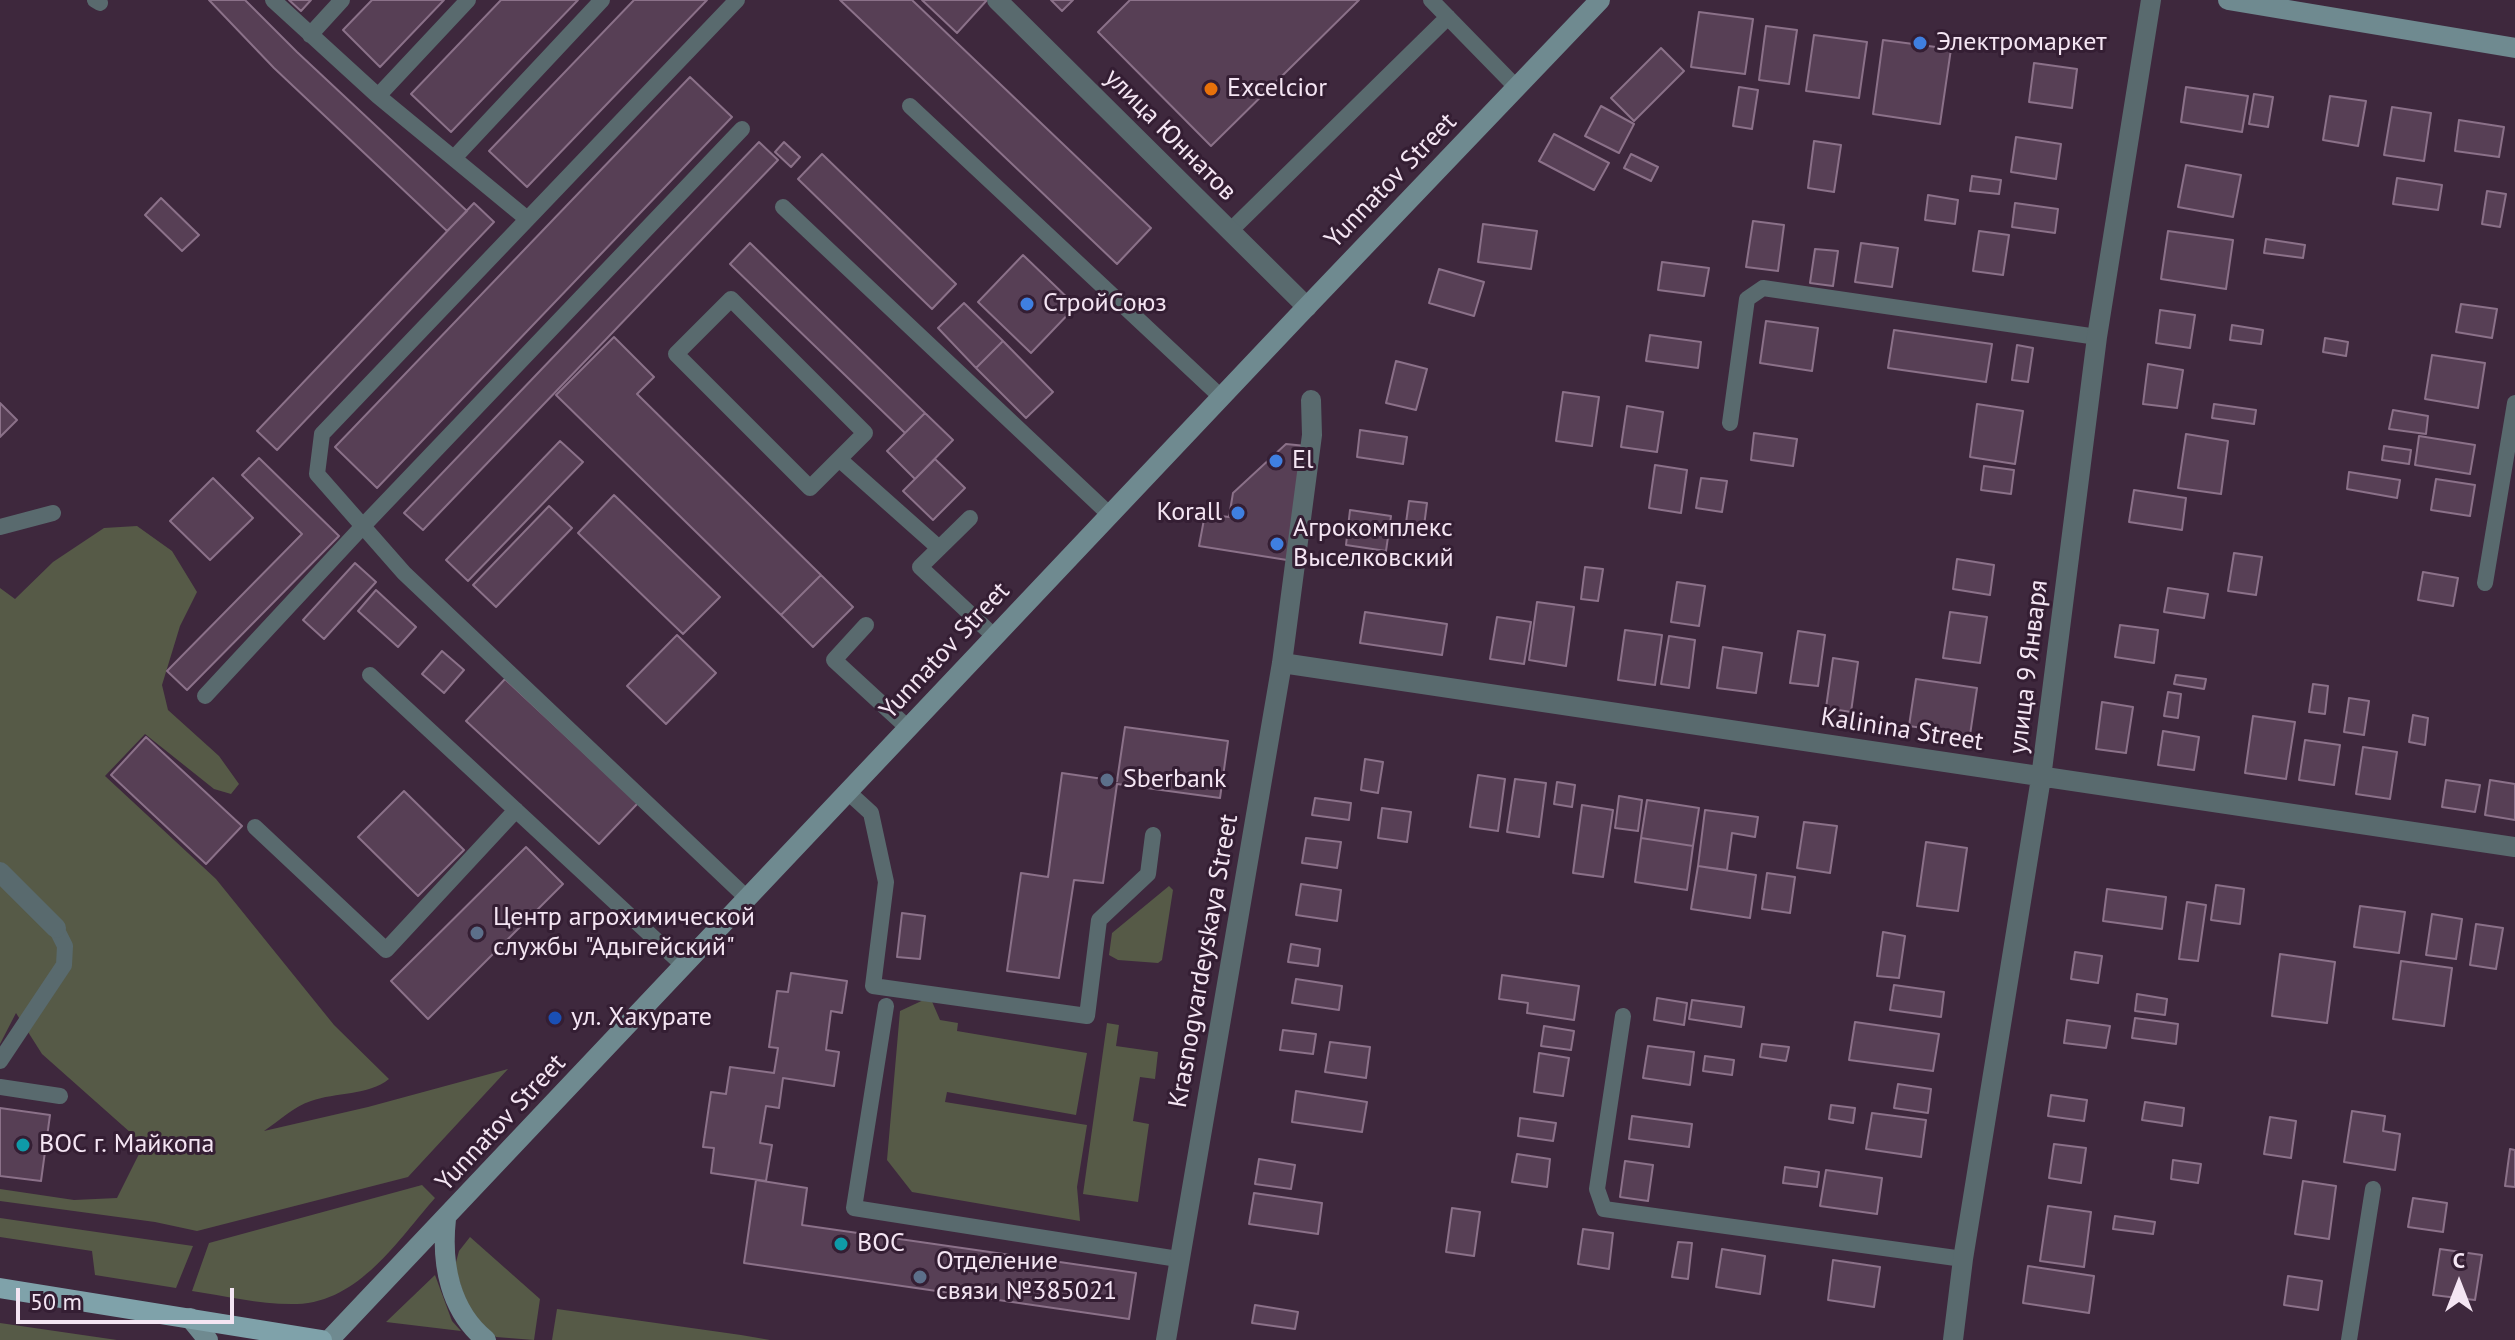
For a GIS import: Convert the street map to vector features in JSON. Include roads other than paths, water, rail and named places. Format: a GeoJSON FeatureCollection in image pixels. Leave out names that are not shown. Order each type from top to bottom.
{"type":"FeatureCollection","features":[{"type":"Feature","properties":{"kind":"main road","name":"Yunnatov Street"},"geometry":{"type":"LineString","coordinates":[[329,1340],[1600,0]]}},
{"type":"Feature","properties":{"kind":"main road"},"geometry":{"type":"LineString","coordinates":[[2228,0],[2515,48]]}},
{"type":"Feature","properties":{"kind":"main road"},"geometry":{"type":"LineString","coordinates":[[446,1219],[444,1246],[452,1292],[472,1329],[486,1340]]}},
{"type":"Feature","properties":{"kind":"main road"},"geometry":{"type":"LineString","coordinates":[[0,1288],[322,1340]]}},
{"type":"Feature","properties":{"kind":"main road"},"geometry":{"type":"LineString","coordinates":[[190,1318],[208,1340]]}},
{"type":"Feature","properties":{"kind":"street","name":"улица Юннатов"},"geometry":{"type":"LineString","coordinates":[[997,0],[1307,307]]}},
{"type":"Feature","properties":{"kind":"street","name":"улица 9 Января"},"geometry":{"type":"LineString","coordinates":[[1953,1340],[1963,1259],[2041,778],[2097,337],[2151,0]]}},
{"type":"Feature","properties":{"kind":"street","name":"Krasnogvardeyskaya Street"},"geometry":{"type":"LineString","coordinates":[[1166,1340],[1282,663],[1312,435],[1311,400]]}},
{"type":"Feature","properties":{"kind":"street","name":"Kalinina Street"},"geometry":{"type":"LineString","coordinates":[[1282,663],[2515,847]]}},
{"type":"Feature","properties":{"kind":"street"},"geometry":{"type":"LineString","coordinates":[[0,872],[56,928]]}},
{"type":"Feature","properties":{"kind":"lane"},"geometry":{"type":"LineString","coordinates":[[273,0],[378,96],[526,218]]}},
{"type":"Feature","properties":{"kind":"lane"},"geometry":{"type":"LineString","coordinates":[[310,35],[342,0]]}},
{"type":"Feature","properties":{"kind":"lane"},"geometry":{"type":"LineString","coordinates":[[378,96],[468,0]]}},
{"type":"Feature","properties":{"kind":"lane"},"geometry":{"type":"LineString","coordinates":[[454,158],[602,0]]}},
{"type":"Feature","properties":{"kind":"lane"},"geometry":{"type":"LineString","coordinates":[[737,0],[322,434],[317,474],[404,573],[748,899]]}},
{"type":"Feature","properties":{"kind":"lane"},"geometry":{"type":"LineString","coordinates":[[1431,0],[1517,88]]}},
{"type":"Feature","properties":{"kind":"lane"},"geometry":{"type":"LineString","coordinates":[[1230,231],[1448,17]]}},
{"type":"Feature","properties":{"kind":"lane"},"geometry":{"type":"LineString","coordinates":[[910,106],[1221,397]]}},
{"type":"Feature","properties":{"kind":"lane"},"geometry":{"type":"LineString","coordinates":[[205,696],[742,129]]}},
{"type":"Feature","properties":{"kind":"lane"},"geometry":{"type":"LineString","coordinates":[[783,207],[1110,515]]}},
{"type":"Feature","properties":{"kind":"lane"},"geometry":{"type":"LineString","coordinates":[[1730,423],[1747,299],[1763,288],[2097,337]]}},
{"type":"Feature","properties":{"kind":"lane"},"geometry":{"type":"LineString","coordinates":[[731,299],[865,433],[839,459],[810,488],[676,354],[731,299]]}},
{"type":"Feature","properties":{"kind":"lane"},"geometry":{"type":"LineString","coordinates":[[2485,583],[2515,403]]}},
{"type":"Feature","properties":{"kind":"lane"},"geometry":{"type":"LineString","coordinates":[[839,459],[939,548]]}},
{"type":"Feature","properties":{"kind":"lane"},"geometry":{"type":"LineString","coordinates":[[0,527],[53,513]]}},
{"type":"Feature","properties":{"kind":"lane"},"geometry":{"type":"LineString","coordinates":[[970,518],[920,567],[995,637]]}},
{"type":"Feature","properties":{"kind":"lane"},"geometry":{"type":"LineString","coordinates":[[866,625],[834,660],[908,728]]}},
{"type":"Feature","properties":{"kind":"lane"},"geometry":{"type":"LineString","coordinates":[[370,675],[684,966]]}},
{"type":"Feature","properties":{"kind":"lane"},"geometry":{"type":"LineString","coordinates":[[848,792],[871,813],[886,882],[873,986],[1087,1016],[1099,920],[1148,874],[1153,835]]}},
{"type":"Feature","properties":{"kind":"lane"},"geometry":{"type":"LineString","coordinates":[[255,827],[386,950],[516,810]]}},
{"type":"Feature","properties":{"kind":"lane"},"geometry":{"type":"LineString","coordinates":[[0,1061],[64,965],[65,946],[56,928]]}},
{"type":"Feature","properties":{"kind":"lane"},"geometry":{"type":"LineString","coordinates":[[886,1006],[854,1208],[1178,1259]]}},
{"type":"Feature","properties":{"kind":"lane"},"geometry":{"type":"LineString","coordinates":[[1623,1016],[1597,1189],[1604,1209],[1963,1259]]}},
{"type":"Feature","properties":{"kind":"lane"},"geometry":{"type":"LineString","coordinates":[[0,1087],[60,1096]]}},
{"type":"Feature","properties":{"kind":"lane"},"geometry":{"type":"LineString","coordinates":[[2349,1340],[2373,1189]]}},
{"type":"Feature","properties":{"kind":"place","name":"Электромаркет"},"geometry":{"type":"Point","coordinates":[1920,43]}},
{"type":"Feature","properties":{"kind":"place","name":"Excelcior"},"geometry":{"type":"Point","coordinates":[1211,89]}},
{"type":"Feature","properties":{"kind":"place","name":"СтройСоюз"},"geometry":{"type":"Point","coordinates":[1027,304]}},
{"type":"Feature","properties":{"kind":"place","name":"El"},"geometry":{"type":"Point","coordinates":[1276,461]}},
{"type":"Feature","properties":{"kind":"place","name":"Korall"},"geometry":{"type":"Point","coordinates":[1238,513]}},
{"type":"Feature","properties":{"kind":"place","name":"Агрокомплекс Выселковский"},"geometry":{"type":"Point","coordinates":[1277,544]}},
{"type":"Feature","properties":{"kind":"place","name":"Sberbank"},"geometry":{"type":"Point","coordinates":[1107,780]}},
{"type":"Feature","properties":{"kind":"place","name":"Центр агрохимической службы \"Адыгейский\""},"geometry":{"type":"Point","coordinates":[477,933]}},
{"type":"Feature","properties":{"kind":"place","name":"ул. Хакурате"},"geometry":{"type":"Point","coordinates":[555,1018]}},
{"type":"Feature","properties":{"kind":"place","name":"ВОС г. Майкопа"},"geometry":{"type":"Point","coordinates":[23,1145]}},
{"type":"Feature","properties":{"kind":"place","name":"ВОС"},"geometry":{"type":"Point","coordinates":[841,1244]}},
{"type":"Feature","properties":{"kind":"place","name":"Отделение связи №385021"},"geometry":{"type":"Point","coordinates":[920,1277]}}]}
